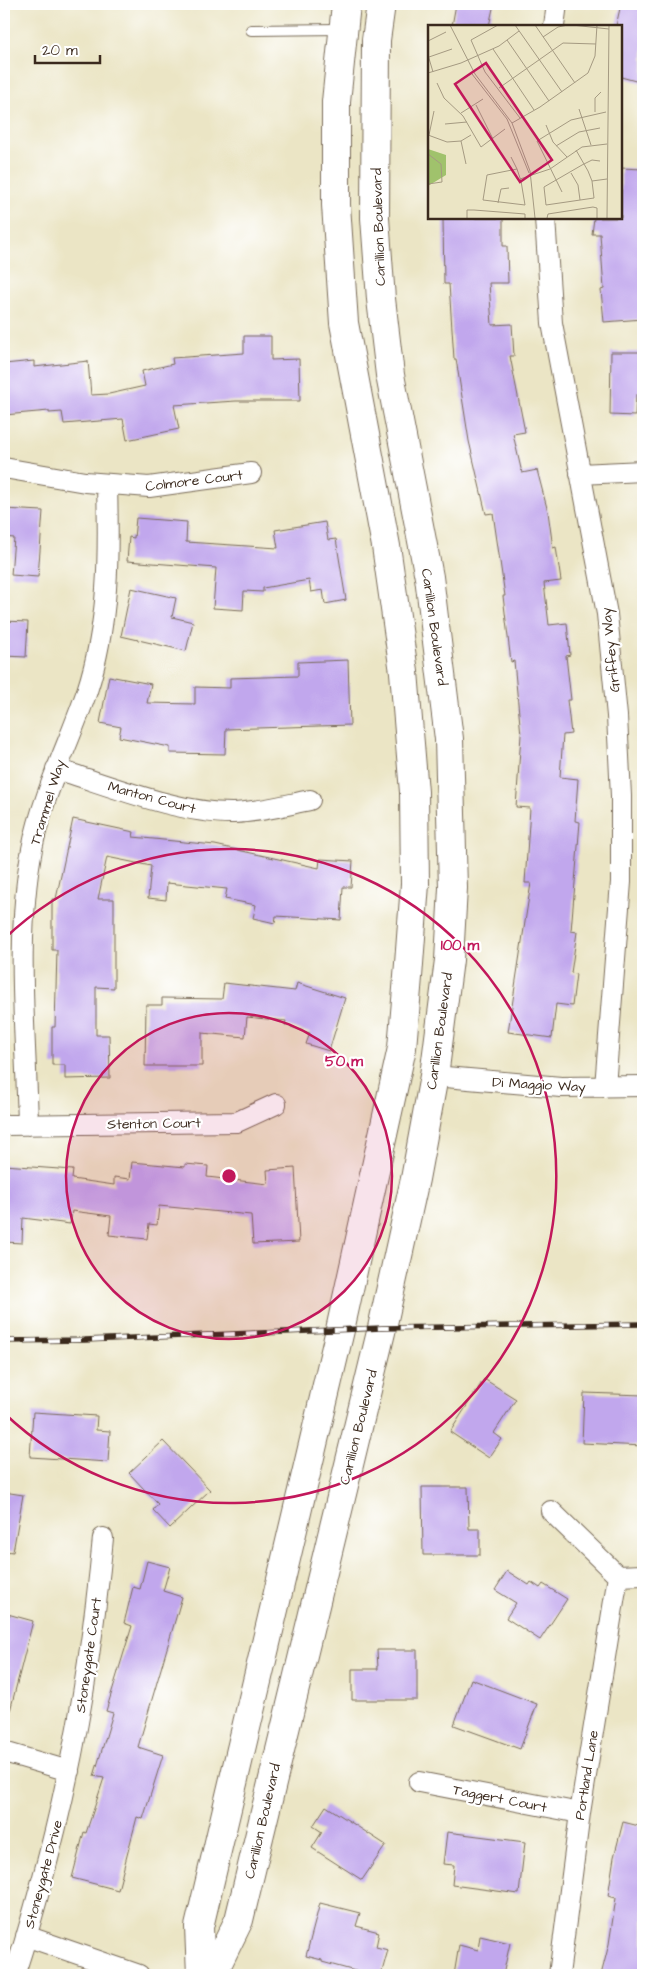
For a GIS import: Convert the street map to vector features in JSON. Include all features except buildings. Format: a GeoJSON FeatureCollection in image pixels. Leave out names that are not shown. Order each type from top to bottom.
{"type":"FeatureCollection","features":[{"type":"Feature","properties":{"kind":"street","name":"Carillion Boulevard"},"geometry":{"type":"LineString","coordinates":[[212,1975],[239,1920],[382,1328],[415,1179],[434,1076],[449,960],[452,897],[449,739],[429,577],[390,375],[381,299],[375,218],[376,40],[380,4]]}},
{"type":"Feature","properties":{"kind":"street"},"geometry":{"type":"LineString","coordinates":[[554,25],[557,4]]}},
{"type":"Feature","properties":{"kind":"street"},"geometry":{"type":"LineString","coordinates":[[201,1975],[199,1927],[342,1320],[402,1048],[415,884],[414,792],[404,672],[386,546],[344,323],[336,205],[336,102],[345,16]]}},
{"type":"Feature","properties":{"kind":"street","name":"Griffey Way"},"geometry":{"type":"LineString","coordinates":[[545,219],[552,323],[607,614],[617,716],[621,796],[621,882],[605,1087]]}},
{"type":"Feature","properties":{"kind":"street","name":"Colmore Court"},"geometry":{"type":"LineString","coordinates":[[4,468],[106,485],[149,487],[251,473]]}},
{"type":"Feature","properties":{"kind":"street"},"geometry":{"type":"LineString","coordinates":[[580,474],[643,471]]}},
{"type":"Feature","properties":{"kind":"street","name":"Trammel Way"},"geometry":{"type":"LineString","coordinates":[[28,1125],[23,959],[24,915],[32,848],[40,815],[56,769],[87,690],[101,633],[106,600],[109,542],[106,485]]}},
{"type":"Feature","properties":{"kind":"street","name":"Manton Court"},"geometry":{"type":"LineString","coordinates":[[56,769],[174,805],[207,812],[235,813],[310,800]]}},
{"type":"Feature","properties":{"kind":"street","name":"Di Maggio Way"},"geometry":{"type":"LineString","coordinates":[[434,1076],[562,1087],[643,1086]]}},
{"type":"Feature","properties":{"kind":"street","name":"Stenton Court"},"geometry":{"type":"LineString","coordinates":[[4,1125],[237,1122],[276,1104]]}},
{"type":"Feature","properties":{"kind":"street"},"geometry":{"type":"LineString","coordinates":[[551,1511],[618,1576],[643,1576]]}},
{"type":"Feature","properties":{"kind":"street","name":"Stoneygate Court"},"geometry":{"type":"LineString","coordinates":[[69,1771],[88,1672],[103,1538]]}},
{"type":"Feature","properties":{"kind":"street","name":"Portland Lane"},"geometry":{"type":"LineString","coordinates":[[559,1975],[580,1813],[618,1576]]}},
{"type":"Feature","properties":{"kind":"street"},"geometry":{"type":"LineString","coordinates":[[4,1752],[69,1771]]}},
{"type":"Feature","properties":{"kind":"street","name":"Stoneygate Drive"},"geometry":{"type":"LineString","coordinates":[[14,1975],[54,1838],[69,1771]]}},
{"type":"Feature","properties":{"kind":"street","name":"Taggert Court"},"geometry":{"type":"LineString","coordinates":[[419,1782],[580,1813]]}},
{"type":"Feature","properties":{"kind":"street"},"geometry":{"type":"LineString","coordinates":[[26,1936],[139,1975]]}},
{"type":"Feature","properties":{"kind":"lane"},"geometry":{"type":"LineString","coordinates":[[251,30],[345,16]]}},
{"type":"Feature","properties":{"kind":"railway"},"geometry":{"type":"LineString","coordinates":[[4,1341],[85,1340],[382,1328],[643,1324]]}}]}
